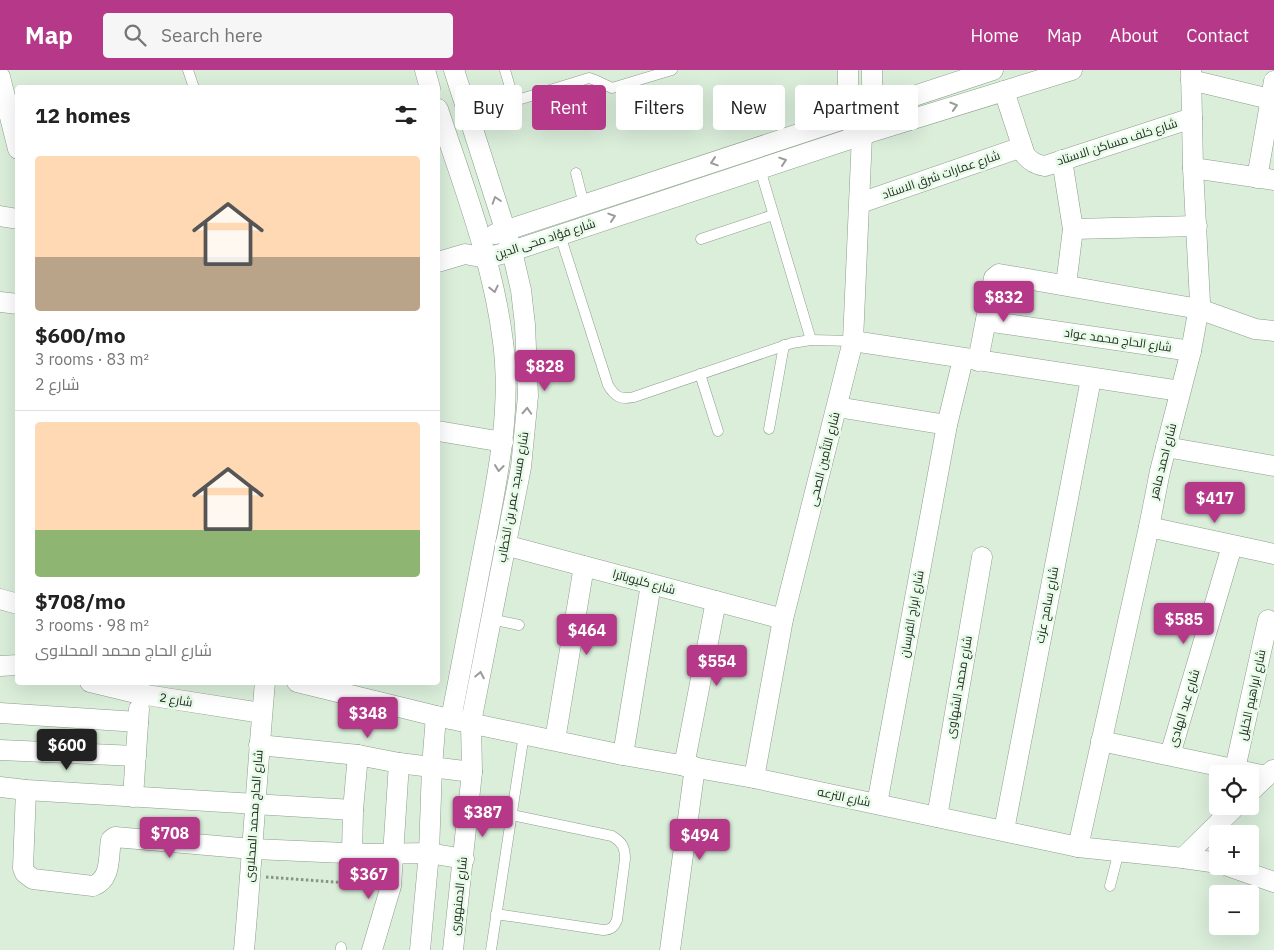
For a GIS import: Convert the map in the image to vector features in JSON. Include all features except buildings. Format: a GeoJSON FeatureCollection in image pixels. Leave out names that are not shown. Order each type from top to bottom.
{"type":"FeatureCollection","features":[{"type":"Feature","properties":{"kind":"street"},"geometry":{"type":"LineString","coordinates":[[425,70],[429,85]]}},
{"type":"Feature","properties":{"kind":"street","name":"شارع مسجد عمر بن الخطاب"},"geometry":{"type":"LineString","coordinates":[[454,70],[506,230],[521,290],[525,325],[528,396],[521,467],[471,722]]}},
{"type":"Feature","properties":{"kind":"street"},"geometry":{"type":"LineString","coordinates":[[848,70],[848,85]]}},
{"type":"Feature","properties":{"kind":"street","name":"شارع فؤاد محى الدين"},"geometry":{"type":"LineString","coordinates":[[918,94],[993,70]]}},
{"type":"Feature","properties":{"kind":"street","name":"شارع فؤاد محى الدين"},"geometry":{"type":"LineString","coordinates":[[440,261],[483,249],[512,251],[862,135],[1072,70]]}},
{"type":"Feature","properties":{"kind":"street"},"geometry":{"type":"LineString","coordinates":[[1191,75],[1273,94],[1265,179],[1193,168]]}},
{"type":"Feature","properties":{"kind":"street","name":"شارع احمد ماهر"},"geometry":{"type":"LineString","coordinates":[[1078,847],[1155,493],[1191,351],[1199,309],[1200,282],[1193,168],[1191,75]]}},
{"type":"Feature","properties":{"kind":"street"},"geometry":{"type":"LineString","coordinates":[[1,87],[15,138]]}},
{"type":"Feature","properties":{"kind":"street"},"geometry":{"type":"LineString","coordinates":[[1004,91],[1022,147]]}},
{"type":"Feature","properties":{"kind":"street","name":"شارع خلف مساكن الاستاد"},"geometry":{"type":"LineString","coordinates":[[1022,147],[1030,161],[1037,165],[1045,166],[1192,118]]}},
{"type":"Feature","properties":{"kind":"street","name":"شارع مسجد عمر بن الخطاب"},"geometry":{"type":"LineString","coordinates":[[420,950],[429,853],[432,766],[498,476],[503,442],[506,380],[498,306],[483,249],[442,137],[440,123]]}},
{"type":"Feature","properties":{"kind":"street","name":"شارع فؤاد محى الدين"},"geometry":{"type":"LineString","coordinates":[[483,249],[506,230],[811,130]]}},
{"type":"Feature","properties":{"kind":"street"},"geometry":{"type":"LineString","coordinates":[[857,130],[862,135]]}},
{"type":"Feature","properties":{"kind":"street","name":"شارع التأمين الصحى"},"geometry":{"type":"LineString","coordinates":[[754,778],[783,619],[853,342],[862,135],[864,130]]}},
{"type":"Feature","properties":{"kind":"street"},"geometry":{"type":"LineString","coordinates":[[0,147],[15,149]]}},
{"type":"Feature","properties":{"kind":"street","name":"شارع عمارات شرق الاستاد"},"geometry":{"type":"LineString","coordinates":[[860,203],[1022,147]]}},
{"type":"Feature","properties":{"kind":"street"},"geometry":{"type":"LineString","coordinates":[[1062,160],[1073,230],[1066,285],[1199,309],[1255,329],[1274,331]]}},
{"type":"Feature","properties":{"kind":"street"},"geometry":{"type":"LineString","coordinates":[[0,216],[15,218]]}},
{"type":"Feature","properties":{"kind":"street"},"geometry":{"type":"LineString","coordinates":[[1073,230],[1197,226]]}},
{"type":"Feature","properties":{"kind":"street","name":"شارع ابراج الفرسان"},"geometry":{"type":"LineString","coordinates":[[877,804],[947,425],[986,321],[994,278],[999,274],[1066,285]]}},
{"type":"Feature","properties":{"kind":"street"},"geometry":{"type":"LineString","coordinates":[[0,302],[15,304]]}},
{"type":"Feature","properties":{"kind":"street","name":"شارع الحاج محمد عواد"},"geometry":{"type":"LineString","coordinates":[[986,321],[1191,351]]}},
{"type":"Feature","properties":{"kind":"street"},"geometry":{"type":"LineString","coordinates":[[853,342],[1180,391]]}},
{"type":"Feature","properties":{"kind":"street","name":"شارع سامح عزت"},"geometry":{"type":"LineString","coordinates":[[1004,830],[1091,379]]}},
{"type":"Feature","properties":{"kind":"street"},"geometry":{"type":"LineString","coordinates":[[837,407],[947,425]]}},
{"type":"Feature","properties":{"kind":"street"},"geometry":{"type":"LineString","coordinates":[[440,431],[503,442]]}},
{"type":"Feature","properties":{"kind":"street"},"geometry":{"type":"LineString","coordinates":[[1166,447],[1274,466]]}},
{"type":"Feature","properties":{"kind":"street"},"geometry":{"type":"LineString","coordinates":[[1149,527],[1274,554]]}},
{"type":"Feature","properties":{"kind":"street","name":"شارع كليوباترا"},"geometry":{"type":"LineString","coordinates":[[505,545],[783,619]]}},
{"type":"Feature","properties":{"kind":"street","name":"شارع عبد الهادى"},"geometry":{"type":"LineString","coordinates":[[1170,755],[1232,546]]}},
{"type":"Feature","properties":{"kind":"street","name":"شارع محمد الشهاوى"},"geometry":{"type":"LineString","coordinates":[[937,817],[982,557]]}},
{"type":"Feature","properties":{"kind":"street"},"geometry":{"type":"LineString","coordinates":[[555,740],[584,566]]}},
{"type":"Feature","properties":{"kind":"street"},"geometry":{"type":"LineString","coordinates":[[623,755],[651,584]]}},
{"type":"Feature","properties":{"kind":"street"},"geometry":{"type":"LineString","coordinates":[[0,599],[15,603]]}},
{"type":"Feature","properties":{"kind":"street"},"geometry":{"type":"LineString","coordinates":[[670,950],[689,767],[716,601]]}},
{"type":"Feature","properties":{"kind":"street","name":"شارع ابراهيم الخليل"},"geometry":{"type":"LineString","coordinates":[[1236,765],[1268,620]]}},
{"type":"Feature","properties":{"kind":"street"},"geometry":{"type":"LineString","coordinates":[[0,666],[15,666]]}},
{"type":"Feature","properties":{"kind":"street","name":"شارع 2"},"geometry":{"type":"LineString","coordinates":[[102,685],[140,694],[262,713]]}},
{"type":"Feature","properties":{"kind":"street","name":"شارع الحاج محمد المحلاوى"},"geometry":{"type":"LineString","coordinates":[[244,950],[265,685]]}},
{"type":"Feature","properties":{"kind":"street","name":"شارع الترعه"},"geometry":{"type":"LineString","coordinates":[[320,685],[358,690],[444,717],[623,755],[754,778],[1078,847],[1209,862]]}},
{"type":"Feature","properties":{"kind":"street"},"geometry":{"type":"LineString","coordinates":[[133,797],[140,694]]}},
{"type":"Feature","properties":{"kind":"street"},"geometry":{"type":"LineString","coordinates":[[0,713],[138,722]]}},
{"type":"Feature","properties":{"kind":"street","name":"شارع الدمنهورى"},"geometry":{"type":"LineString","coordinates":[[453,950],[472,772],[471,722]]}},
{"type":"Feature","properties":{"kind":"street"},"geometry":{"type":"LineString","coordinates":[[1101,741],[1216,765]]}},
{"type":"Feature","properties":{"kind":"street"},"geometry":{"type":"LineString","coordinates":[[259,745],[358,755],[472,772]]}},
{"type":"Feature","properties":{"kind":"street"},"geometry":{"type":"LineString","coordinates":[[0,750],[136,756]]}},
{"type":"Feature","properties":{"kind":"street"},"geometry":{"type":"LineString","coordinates":[[352,854],[353,810],[358,755]]}},
{"type":"Feature","properties":{"kind":"street"},"geometry":{"type":"LineString","coordinates":[[372,950],[391,886],[399,762]]}},
{"type":"Feature","properties":{"kind":"street"},"geometry":{"type":"LineString","coordinates":[[1259,783],[1270,772]]}},
{"type":"Feature","properties":{"kind":"street"},"geometry":{"type":"LineString","coordinates":[[0,787],[353,810]]}},
{"type":"Feature","properties":{"kind":"street"},"geometry":{"type":"LineString","coordinates":[[26,790],[23,868],[32,880],[93,886],[99,884],[107,873],[111,840],[115,837],[252,849],[352,854],[429,853],[464,859]]}},
{"type":"Feature","properties":{"kind":"street"},"geometry":{"type":"LineString","coordinates":[[1183,858],[1227,815]]}},
{"type":"Feature","properties":{"kind":"street"},"geometry":{"type":"LineString","coordinates":[[1254,875],[1274,882]]}},
{"type":"Feature","properties":{"kind":"lane"},"geometry":{"type":"LineString","coordinates":[[188,70],[193,85]]}},
{"type":"Feature","properties":{"kind":"lane"},"geometry":{"type":"LineString","coordinates":[[505,70],[509,85]]}},
{"type":"Feature","properties":{"kind":"lane"},"geometry":{"type":"LineString","coordinates":[[522,98],[588,74],[612,88],[672,70]]}},
{"type":"Feature","properties":{"kind":"lane"},"geometry":{"type":"LineString","coordinates":[[760,169],[811,340]]}},
{"type":"Feature","properties":{"kind":"lane"},"geometry":{"type":"LineString","coordinates":[[576,173],[584,204]]}},
{"type":"Feature","properties":{"kind":"lane"},"geometry":{"type":"LineString","coordinates":[[701,239],[773,215]]}},
{"type":"Feature","properties":{"kind":"lane"},"geometry":{"type":"LineString","coordinates":[[560,234],[608,385],[614,394],[624,399],[784,345],[811,340],[853,342]]}},
{"type":"Feature","properties":{"kind":"lane"},"geometry":{"type":"LineString","coordinates":[[769,429],[784,345]]}},
{"type":"Feature","properties":{"kind":"lane"},"geometry":{"type":"LineString","coordinates":[[700,374],[718,431]]}},
{"type":"Feature","properties":{"kind":"lane"},"geometry":{"type":"LineString","coordinates":[[491,619],[518,625]]}},
{"type":"Feature","properties":{"kind":"lane"},"geometry":{"type":"LineString","coordinates":[[491,950],[524,734]]}},
{"type":"Feature","properties":{"kind":"lane"},"geometry":{"type":"LineString","coordinates":[[496,914],[603,930],[610,930],[615,926],[617,920],[625,859],[625,849],[620,841],[612,836],[512,814]]}},
{"type":"Feature","properties":{"kind":"lane"},"geometry":{"type":"LineString","coordinates":[[1110,886],[1119,851]]}},
{"type":"Feature","properties":{"kind":"path"},"geometry":{"type":"LineString","coordinates":[[251,876],[391,886]]}}]}
